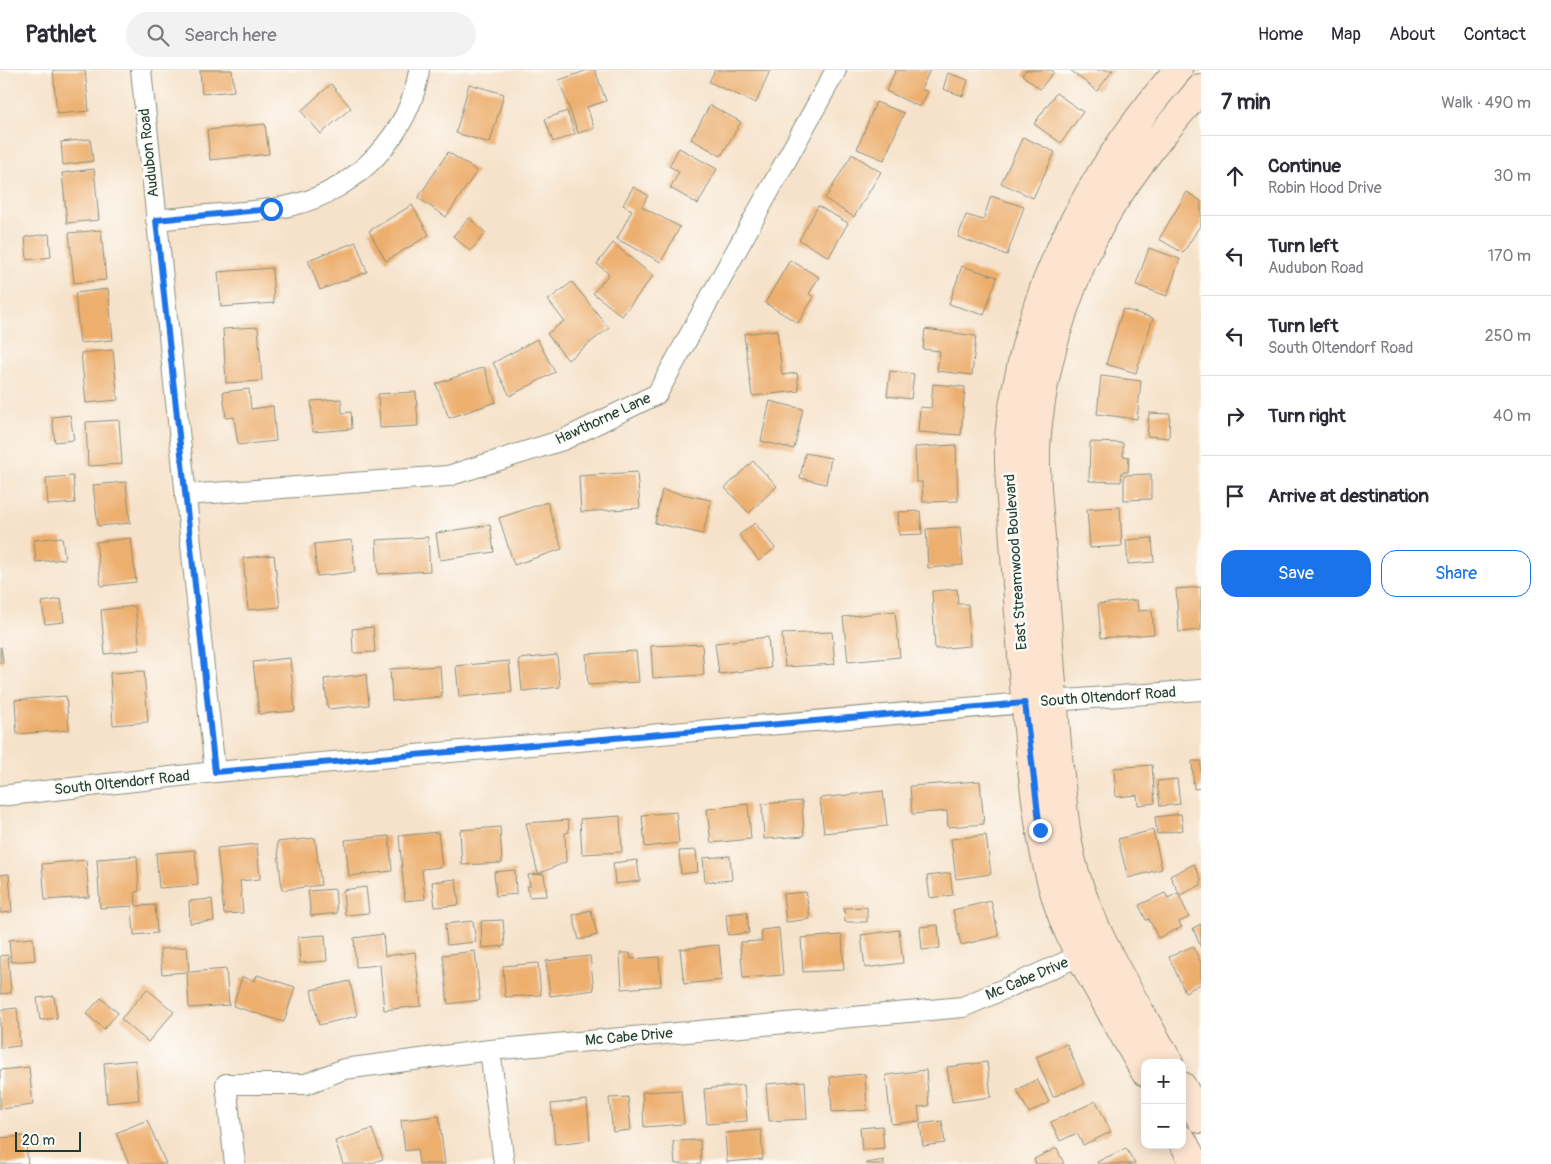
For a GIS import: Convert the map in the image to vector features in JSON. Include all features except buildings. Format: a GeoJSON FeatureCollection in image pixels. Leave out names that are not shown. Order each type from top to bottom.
{"type":"FeatureCollection","features":[{"type":"Feature","properties":{"kind":"street","name":"Audubon Road"},"geometry":{"type":"LineString","coordinates":[[141,70],[215,772]]}},
{"type":"Feature","properties":{"kind":"street"},"geometry":{"type":"LineString","coordinates":[[156,220],[295,205],[331,190],[348,180],[369,163],[396,131],[410,105],[418,80],[419,70]]}},
{"type":"Feature","properties":{"kind":"street","name":"Hawthorne Lane"},"geometry":{"type":"LineString","coordinates":[[186,495],[448,476],[563,440],[657,394],[836,70]]}},
{"type":"Feature","properties":{"kind":"street","name":"East Streamwood Boulevard"},"geometry":{"type":"LineString","coordinates":[[1166,1059],[1092,950],[1064,922],[1053,886],[1045,853],[1036,797],[1025,703],[1009,440],[1015,394],[1027,339],[1044,286],[1072,224],[1111,156],[1178,70]]}},
{"type":"Feature","properties":{"kind":"street","name":"East Streamwood Boulevard"},"geometry":{"type":"LineString","coordinates":[[1141,1063],[1092,950],[1085,903],[1070,855],[1066,833],[1053,702],[1038,503],[1036,450],[1041,406],[1052,351],[1077,275],[1104,219],[1136,168],[1201,88]]}},
{"type":"Feature","properties":{"kind":"street","name":"South Oltendorf Road"},"geometry":{"type":"LineString","coordinates":[[0,796],[215,772],[1025,703],[1201,690]]}},
{"type":"Feature","properties":{"kind":"street","name":"Mc Cabe Drive"},"geometry":{"type":"LineString","coordinates":[[235,1164],[226,1084],[306,1084],[344,1068],[490,1050],[963,1007],[1092,950]]}},
{"type":"Feature","properties":{"kind":"street"},"geometry":{"type":"LineString","coordinates":[[490,1050],[504,1164]]}},
{"type":"Feature","properties":{"kind":"street"},"geometry":{"type":"LineString","coordinates":[[1186,1093],[1201,1119]]}},
{"type":"Feature","properties":{"kind":"street"},"geometry":{"type":"LineString","coordinates":[[1186,1147],[1195,1164]]}},
{"type":"Feature","properties":{"kind":"route"},"geometry":{"type":"LineString","coordinates":[[271,209],[156,220],[215,772],[1025,703],[1040,830]]}}]}
